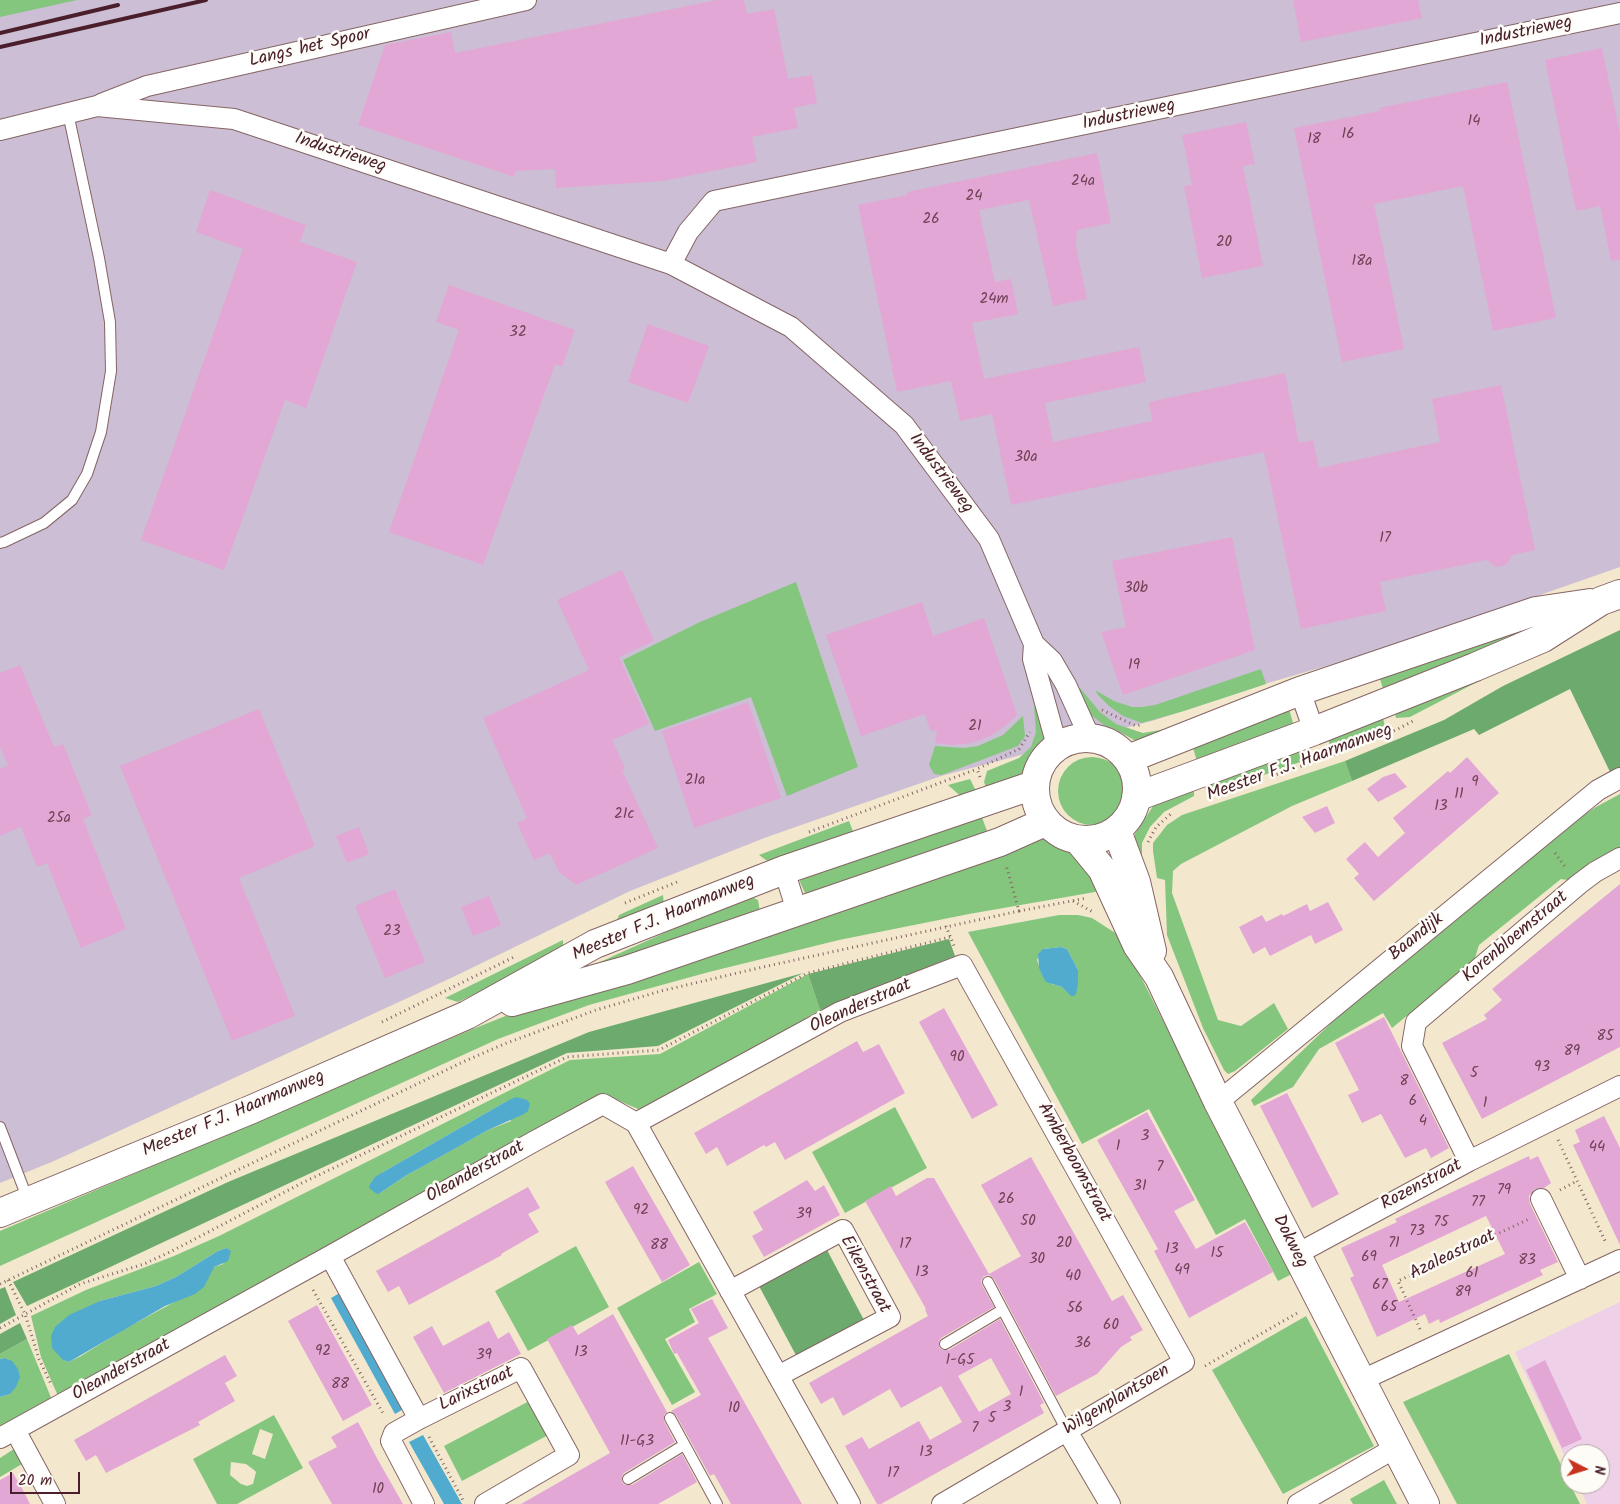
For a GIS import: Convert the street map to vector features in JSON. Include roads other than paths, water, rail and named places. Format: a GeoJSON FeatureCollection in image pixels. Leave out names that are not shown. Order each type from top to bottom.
{"type":"FeatureCollection","features":[{"type":"Feature","properties":{"kind":"main road","name":"Meester F.J. Haarmanweg"},"geometry":{"type":"LineString","coordinates":[[1128,759],[1300,691],[1536,611],[1611,597]]}},
{"type":"Feature","properties":{"kind":"main road","name":"Meester F.J. Haarmanweg"},"geometry":{"type":"LineString","coordinates":[[1136,797],[1314,731],[1543,638],[1611,597]]}},
{"type":"Feature","properties":{"kind":"main road"},"geometry":{"type":"LineString","coordinates":[[1090,738],[1111,744],[1128,759],[1136,777],[1136,797],[1130,816],[1117,830],[1099,839],[1079,840],[1060,834],[1045,822],[1036,804],[1034,785],[1041,763],[1057,746],[1073,739],[1090,738]]}},
{"type":"Feature","properties":{"kind":"main road","name":"Meester F.J. Haarmanweg"},"geometry":{"type":"LineString","coordinates":[[0,1213],[250,1110],[467,1015],[595,944],[784,870],[1034,785]]}},
{"type":"Feature","properties":{"kind":"main road","name":"Meester F.J. Haarmanweg"},"geometry":{"type":"LineString","coordinates":[[467,1015],[626,970],[1000,842],[1045,822]]}},
{"type":"Feature","properties":{"kind":"main road","name":"Dokweg"},"geometry":{"type":"LineString","coordinates":[[1117,830],[1136,882],[1159,977]]}},
{"type":"Feature","properties":{"kind":"main road","name":"Dokweg"},"geometry":{"type":"LineString","coordinates":[[1079,840],[1102,869],[1137,945],[1159,977],[1218,1102],[1394,1448],[1425,1504]]}},
{"type":"Feature","properties":{"kind":"street","name":"Langs het Spoor"},"geometry":{"type":"LineString","coordinates":[[97,106],[148,86],[526,0]]}},
{"type":"Feature","properties":{"kind":"street","name":"Industrieweg"},"geometry":{"type":"LineString","coordinates":[[671,264],[688,232],[714,201],[1620,13]]}},
{"type":"Feature","properties":{"kind":"street","name":"Industrieweg"},"geometry":{"type":"LineString","coordinates":[[0,130],[97,106],[234,119],[671,264],[791,327],[904,425],[989,539],[1034,644],[1052,661],[1066,685],[1090,738]]}},
{"type":"Feature","properties":{"kind":"street","name":"Industrieweg"},"geometry":{"type":"LineString","coordinates":[[1034,644],[1033,659],[1057,746]]}},
{"type":"Feature","properties":{"kind":"street","name":"Meester F.J. Haarmanweg"},"geometry":{"type":"LineString","coordinates":[[1300,691],[1314,731]]}},
{"type":"Feature","properties":{"kind":"street","name":"Baandijk"},"geometry":{"type":"LineString","coordinates":[[1218,1102],[1598,790],[1620,778]]}},
{"type":"Feature","properties":{"kind":"street","name":"Korenbloemstraat"},"geometry":{"type":"LineString","coordinates":[[1469,1161],[1412,1046],[1416,1022],[1579,884],[1595,872],[1620,858]]}},
{"type":"Feature","properties":{"kind":"street"},"geometry":{"type":"LineString","coordinates":[[784,870],[797,911]]}},
{"type":"Feature","properties":{"kind":"street","name":"Oleanderstraat"},"geometry":{"type":"LineString","coordinates":[[7,1434],[603,1104],[636,1123],[840,1012],[962,965]]}},
{"type":"Feature","properties":{"kind":"street","name":"Amberboomstraat"},"geometry":{"type":"LineString","coordinates":[[962,965],[1184,1362]]}},
{"type":"Feature","properties":{"kind":"street","name":"Rozenstraat"},"geometry":{"type":"LineString","coordinates":[[1295,1254],[1469,1161],[1620,1086]]}},
{"type":"Feature","properties":{"kind":"street"},"geometry":{"type":"LineString","coordinates":[[636,1123],[850,1504]]}},
{"type":"Feature","properties":{"kind":"street"},"geometry":{"type":"LineString","coordinates":[[1544,1204],[1580,1279]]}},
{"type":"Feature","properties":{"kind":"street","name":"Eikenstraat"},"geometry":{"type":"LineString","coordinates":[[730,1291],[844,1230],[890,1317],[778,1376]]}},
{"type":"Feature","properties":{"kind":"street","name":"Larixstraat"},"geometry":{"type":"LineString","coordinates":[[330,1256],[419,1419]]}},
{"type":"Feature","properties":{"kind":"street"},"geometry":{"type":"LineString","coordinates":[[1360,1381],[1617,1262]]}},
{"type":"Feature","properties":{"kind":"street","name":"Wilgenplantsoen"},"geometry":{"type":"LineString","coordinates":[[942,1504],[1184,1362]]}},
{"type":"Feature","properties":{"kind":"street","name":"Larixstraat"},"geometry":{"type":"LineString","coordinates":[[424,1504],[391,1441],[394,1433],[521,1368],[569,1455],[485,1504]]}},
{"type":"Feature","properties":{"kind":"street"},"geometry":{"type":"LineString","coordinates":[[1067,1431],[1110,1504]]}},
{"type":"Feature","properties":{"kind":"street"},"geometry":{"type":"LineString","coordinates":[[7,1434],[56,1504]]}},
{"type":"Feature","properties":{"kind":"street"},"geometry":{"type":"LineString","coordinates":[[1298,1504],[1394,1448]]}},
{"type":"Feature","properties":{"kind":"lane"},"geometry":{"type":"LineString","coordinates":[[0,543],[44,523],[72,500],[87,474],[101,432],[111,371],[110,322],[100,258],[68,113]]}},
{"type":"Feature","properties":{"kind":"lane"},"geometry":{"type":"LineString","coordinates":[[0,1127],[28,1201]]}},
{"type":"Feature","properties":{"kind":"lane"},"geometry":{"type":"LineString","coordinates":[[988,1282],[1067,1431]]}},
{"type":"Feature","properties":{"kind":"lane"},"geometry":{"type":"LineString","coordinates":[[945,1344],[1002,1310]]}},
{"type":"Feature","properties":{"kind":"lane"},"geometry":{"type":"LineString","coordinates":[[670,1418],[717,1504]]}},
{"type":"Feature","properties":{"kind":"lane"},"geometry":{"type":"LineString","coordinates":[[628,1479],[684,1445]]}},
{"type":"Feature","properties":{"kind":"water"},"geometry":{"type":"Polygon","coordinates":[[[1061,947],[1067,949],[1078,970],[1078,984],[1074,996],[1071,996],[1062,987],[1046,982],[1039,968],[1038,954],[1043,949],[1061,947]]]}},
{"type":"Feature","properties":{"kind":"water"},"geometry":{"type":"Polygon","coordinates":[[[516,1097],[527,1100],[530,1104],[528,1111],[524,1114],[488,1130],[407,1175],[380,1193],[377,1194],[369,1188],[375,1177],[383,1172],[516,1097]]]}},
{"type":"Feature","properties":{"kind":"water"},"geometry":{"type":"Polygon","coordinates":[[[226,1248],[231,1251],[228,1261],[214,1267],[204,1287],[195,1294],[165,1306],[69,1362],[63,1360],[52,1348],[51,1336],[55,1327],[69,1315],[100,1301],[156,1286],[176,1277],[226,1248]]]}},
{"type":"Feature","properties":{"kind":"water"},"geometry":{"type":"Polygon","coordinates":[[[343,1291],[407,1407],[395,1414],[331,1298],[343,1291]]]}},
{"type":"Feature","properties":{"kind":"water"},"geometry":{"type":"Polygon","coordinates":[[[4,1358],[12,1361],[18,1369],[20,1377],[16,1387],[10,1394],[0,1397],[0,1359],[4,1358]]]}},
{"type":"Feature","properties":{"kind":"water"},"geometry":{"type":"Polygon","coordinates":[[[423,1435],[462,1504],[444,1504],[409,1442],[423,1435]]]}},
{"type":"Feature","properties":{"kind":"railway"},"geometry":{"type":"LineString","coordinates":[[0,47],[206,0]]}},
{"type":"Feature","properties":{"kind":"railway"},"geometry":{"type":"LineString","coordinates":[[0,33],[118,5]]}}]}
